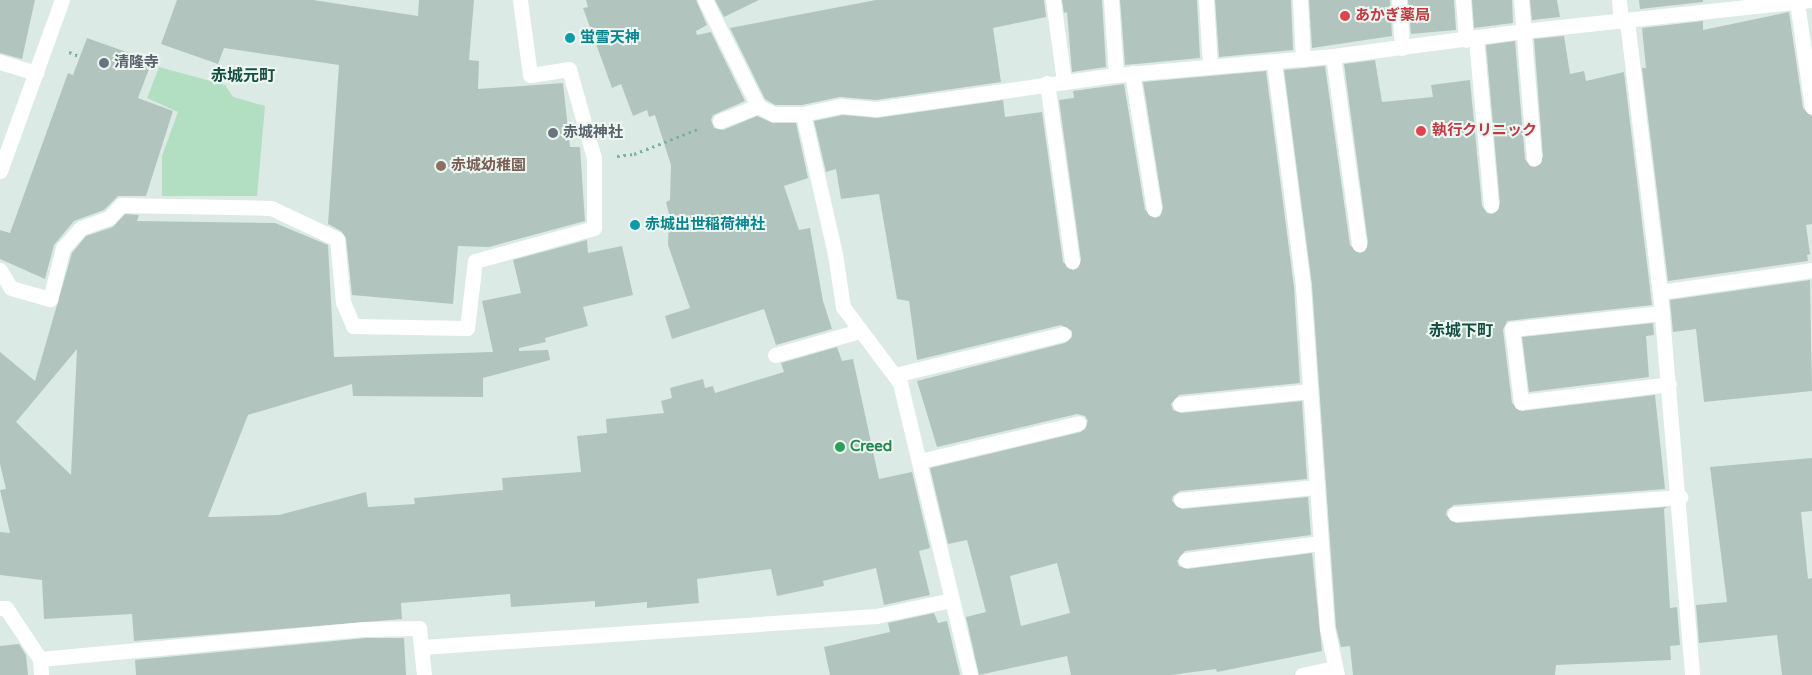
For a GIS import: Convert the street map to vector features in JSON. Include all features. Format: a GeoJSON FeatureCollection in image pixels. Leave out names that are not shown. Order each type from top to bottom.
{"type":"FeatureCollection","features":[{"type":"Feature","properties":{"kind":"street"},"geometry":{"type":"LineString","coordinates":[[0,171],[62,0]]}},
{"type":"Feature","properties":{"kind":"street"},"geometry":{"type":"LineString","coordinates":[[0,270],[4,273],[11,288],[50,299],[63,248],[81,228],[109,218],[121,205],[271,208],[337,239],[343,302],[353,326],[467,328],[475,261],[594,228],[594,158],[569,69],[530,75],[520,0]]}},
{"type":"Feature","properties":{"kind":"street"},"geometry":{"type":"LineString","coordinates":[[705,0],[758,106],[773,114],[803,114],[842,106],[876,109],[1116,74],[1333,56],[1471,40],[1522,31],[1624,21],[1761,2],[1804,1],[1812,106]]}},
{"type":"Feature","properties":{"kind":"street"},"geometry":{"type":"LineString","coordinates":[[1054,0],[1064,81]]}},
{"type":"Feature","properties":{"kind":"street"},"geometry":{"type":"LineString","coordinates":[[1112,0],[1116,74]]}},
{"type":"Feature","properties":{"kind":"street"},"geometry":{"type":"LineString","coordinates":[[1206,0],[1210,66]]}},
{"type":"Feature","properties":{"kind":"street"},"geometry":{"type":"LineString","coordinates":[[1300,0],[1302,59]]}},
{"type":"Feature","properties":{"kind":"street"},"geometry":{"type":"LineString","coordinates":[[1399,0],[1402,48]]}},
{"type":"Feature","properties":{"kind":"street"},"geometry":{"type":"LineString","coordinates":[[1463,0],[1471,40],[1491,205]]}},
{"type":"Feature","properties":{"kind":"street"},"geometry":{"type":"LineString","coordinates":[[1521,0],[1522,31],[1534,158]]}},
{"type":"Feature","properties":{"kind":"street"},"geometry":{"type":"LineString","coordinates":[[1619,0],[1624,21],[1660,292],[1680,497],[1692,675]]}},
{"type":"Feature","properties":{"kind":"street"},"geometry":{"type":"LineString","coordinates":[[1333,56],[1359,244]]}},
{"type":"Feature","properties":{"kind":"street"},"geometry":{"type":"LineString","coordinates":[[0,62],[36,73]]}},
{"type":"Feature","properties":{"kind":"street"},"geometry":{"type":"LineString","coordinates":[[1274,62],[1303,286],[1326,628],[1336,672],[1302,675]]}},
{"type":"Feature","properties":{"kind":"street"},"geometry":{"type":"LineString","coordinates":[[1132,73],[1154,210]]}},
{"type":"Feature","properties":{"kind":"street"},"geometry":{"type":"LineString","coordinates":[[1047,83],[1072,261]]}},
{"type":"Feature","properties":{"kind":"street"},"geometry":{"type":"LineString","coordinates":[[720,121],[758,106]]}},
{"type":"Feature","properties":{"kind":"street"},"geometry":{"type":"LineString","coordinates":[[803,114],[835,254],[844,307],[895,375],[920,461],[970,675]]}},
{"type":"Feature","properties":{"kind":"street"},"geometry":{"type":"LineString","coordinates":[[1660,292],[1812,270]]}},
{"type":"Feature","properties":{"kind":"street"},"geometry":{"type":"LineString","coordinates":[[1662,313],[1512,330],[1521,402],[1669,384]]}},
{"type":"Feature","properties":{"kind":"street"},"geometry":{"type":"LineString","coordinates":[[775,355],[860,330]]}},
{"type":"Feature","properties":{"kind":"street"},"geometry":{"type":"LineString","coordinates":[[895,375],[1063,334]]}},
{"type":"Feature","properties":{"kind":"street"},"geometry":{"type":"LineString","coordinates":[[1180,404],[1310,391]]}},
{"type":"Feature","properties":{"kind":"street"},"geometry":{"type":"LineString","coordinates":[[920,461],[1079,423]]}},
{"type":"Feature","properties":{"kind":"street"},"geometry":{"type":"LineString","coordinates":[[1181,500],[1317,487]]}},
{"type":"Feature","properties":{"kind":"street"},"geometry":{"type":"LineString","coordinates":[[1455,514],[1680,497]]}},
{"type":"Feature","properties":{"kind":"street"},"geometry":{"type":"LineString","coordinates":[[1186,560],[1320,543]]}},
{"type":"Feature","properties":{"kind":"street"},"geometry":{"type":"LineString","coordinates":[[422,646],[876,616],[951,600]]}},
{"type":"Feature","properties":{"kind":"street"},"geometry":{"type":"LineString","coordinates":[[0,608],[6,608],[40,659],[41,675]]}},
{"type":"Feature","properties":{"kind":"street"},"geometry":{"type":"LineString","coordinates":[[40,659],[365,629],[418,628],[422,646],[424,675]]}},
{"type":"Feature","properties":{"kind":"path"},"geometry":{"type":"LineString","coordinates":[[594,158],[634,154],[720,121]]}},
{"type":"Feature","properties":{"kind":"green space"},"geometry":{"type":"Polygon","coordinates":[[[159,67],[225,85],[233,97],[265,106],[257,196],[162,196],[162,156],[178,112],[147,98],[159,67]]]}},
{"type":"Feature","properties":{"kind":"building"},"geometry":{"type":"Polygon","coordinates":[[[0,0],[35,0],[22,59],[0,53],[0,0]]]}},
{"type":"Feature","properties":{"kind":"building"},"geometry":{"type":"Polygon","coordinates":[[[177,0],[313,0],[418,16],[419,0],[474,0],[469,60],[479,61],[478,89],[563,83],[570,147],[580,147],[585,221],[489,247],[458,246],[453,304],[352,295],[346,238],[341,231],[328,224],[339,65],[224,48],[218,64],[161,44],[177,0]]]}},
{"type":"Feature","properties":{"kind":"building"},"geometry":{"type":"Polygon","coordinates":[[[586,0],[696,0],[707,25],[696,31],[697,35],[711,32],[745,101],[713,115],[711,120],[714,128],[723,130],[757,116],[773,123],[796,123],[808,178],[784,186],[799,230],[810,228],[823,301],[832,329],[776,345],[764,309],[672,339],[665,316],[690,308],[668,245],[669,214],[666,202],[670,200],[671,165],[655,115],[649,117],[647,110],[633,116],[621,84],[612,88],[583,8],[588,7],[586,0]]]}},
{"type":"Feature","properties":{"kind":"building"},"geometry":{"type":"Polygon","coordinates":[[[715,0],[759,0],[724,17],[715,0]]]}},
{"type":"Feature","properties":{"kind":"building"},"geometry":{"type":"Polygon","coordinates":[[[876,0],[1044,0],[1046,17],[993,28],[1001,82],[876,100],[840,97],[802,105],[775,105],[765,99],[730,28],[876,0]]]}},
{"type":"Feature","properties":{"kind":"building"},"geometry":{"type":"Polygon","coordinates":[[[1062,0],[1102,0],[1106,67],[1072,72],[1067,12],[1064,13],[1062,0]]]}},
{"type":"Feature","properties":{"kind":"building"},"geometry":{"type":"Polygon","coordinates":[[[1120,0],[1197,0],[1200,58],[1125,65],[1120,0]]]}},
{"type":"Feature","properties":{"kind":"building"},"geometry":{"type":"Polygon","coordinates":[[[1215,0],[1291,0],[1293,50],[1219,57],[1215,0]]]}},
{"type":"Feature","properties":{"kind":"building"},"geometry":{"type":"Polygon","coordinates":[[[1309,0],[1390,0],[1392,36],[1312,48],[1309,0]]]}},
{"type":"Feature","properties":{"kind":"building"},"geometry":{"type":"Polygon","coordinates":[[[1408,0],[1454,0],[1456,30],[1411,34],[1408,0]]]}},
{"type":"Feature","properties":{"kind":"building"},"geometry":{"type":"Polygon","coordinates":[[[1472,0],[1512,0],[1513,23],[1474,28],[1472,0]]]}},
{"type":"Feature","properties":{"kind":"building"},"geometry":{"type":"Polygon","coordinates":[[[1530,0],[1557,0],[1560,17],[1532,20],[1530,0]]]}},
{"type":"Feature","properties":{"kind":"building"},"geometry":{"type":"Polygon","coordinates":[[[1639,0],[1703,0],[1703,2],[1640,9],[1639,0]]]}},
{"type":"Feature","properties":{"kind":"building"},"geometry":{"type":"Polygon","coordinates":[[[1789,12],[1803,108],[1812,116],[1812,224],[1806,225],[1810,254],[1807,255],[1808,261],[1668,281],[1642,68],[1646,68],[1642,28],[1703,21],[1703,30],[1789,12]]]}},
{"type":"Feature","properties":{"kind":"building"},"geometry":{"type":"Polygon","coordinates":[[[1564,36],[1570,74],[1584,71],[1586,81],[1624,72],[1652,305],[1507,321],[1503,330],[1512,403],[1522,411],[1655,395],[1665,489],[1454,505],[1447,510],[1446,515],[1456,523],[1667,507],[1664,509],[1670,608],[1677,607],[1680,645],[1670,646],[1671,660],[1556,665],[1555,675],[1353,675],[1350,646],[1341,647],[1336,627],[1312,285],[1284,70],[1325,66],[1350,245],[1360,253],[1365,251],[1368,243],[1344,64],[1375,60],[1382,102],[1433,97],[1431,85],[1470,80],[1482,206],[1487,213],[1492,214],[1500,204],[1486,45],[1515,41],[1525,159],[1530,166],[1535,167],[1543,157],[1534,39],[1564,36]]]}},
{"type":"Feature","properties":{"kind":"building"},"geometry":{"type":"Polygon","coordinates":[[[87,38],[152,61],[138,98],[173,111],[146,196],[118,196],[104,210],[74,221],[54,245],[45,279],[0,259],[0,230],[10,233],[68,73],[73,75],[87,38]]]}},
{"type":"Feature","properties":{"kind":"building"},"geometry":{"type":"Polygon","coordinates":[[[1266,71],[1294,287],[1300,383],[1179,395],[1171,404],[1173,410],[1181,413],[1302,401],[1307,479],[1180,491],[1173,496],[1172,501],[1182,509],[1308,497],[1311,535],[1185,551],[1177,561],[1179,566],[1187,569],[1312,553],[1322,651],[1217,672],[1216,669],[1171,675],[1071,675],[1067,656],[979,675],[966,617],[986,612],[967,540],[948,544],[930,468],[1081,432],[1088,421],[1085,416],[1077,414],[937,447],[917,381],[1065,343],[1072,337],[1072,331],[1061,325],[917,360],[909,301],[897,299],[879,194],[841,199],[836,169],[826,172],[814,121],[843,115],[877,118],[1003,100],[1005,117],[1042,112],[1063,262],[1073,270],[1078,268],[1081,260],[1059,100],[1074,98],[1073,91],[1124,84],[1145,210],[1155,218],[1160,216],[1163,208],[1143,82],[1266,71]],[[1057,563],[1010,576],[1021,626],[1070,613],[1057,563]]]}},
{"type":"Feature","properties":{"kind":"building"},"geometry":{"type":"Polygon","coordinates":[[[125,214],[139,215],[137,221],[275,223],[328,245],[334,357],[493,352],[482,301],[521,293],[513,260],[587,240],[588,253],[622,246],[633,295],[583,307],[588,326],[545,338],[546,342],[519,348],[519,351],[548,350],[550,360],[483,378],[483,397],[353,396],[352,384],[248,415],[208,517],[279,515],[366,492],[368,507],[415,504],[414,498],[503,490],[502,478],[581,472],[577,436],[607,433],[606,419],[664,413],[661,401],[672,398],[670,388],[703,379],[705,388],[713,386],[715,393],[784,372],[781,363],[837,347],[842,361],[853,359],[879,479],[912,472],[930,548],[919,551],[930,595],[884,605],[876,568],[823,581],[824,586],[777,596],[771,569],[697,579],[699,603],[647,608],[647,602],[595,607],[595,601],[511,607],[510,594],[401,603],[402,619],[134,641],[132,614],[44,619],[42,580],[0,575],[0,532],[10,533],[0,490],[6,489],[0,464],[0,352],[35,381],[72,253],[86,236],[113,227],[125,214]],[[77,349],[16,422],[71,475],[77,349]]]}},
{"type":"Feature","properties":{"kind":"building"},"geometry":{"type":"Polygon","coordinates":[[[1810,280],[1812,391],[1704,402],[1696,329],[1673,332],[1670,300],[1810,280]]]}},
{"type":"Feature","properties":{"kind":"building"},"geometry":{"type":"Polygon","coordinates":[[[1653,323],[1654,335],[1646,336],[1649,377],[1529,392],[1522,337],[1653,323]]]}},
{"type":"Feature","properties":{"kind":"building"},"geometry":{"type":"Polygon","coordinates":[[[1812,458],[1812,511],[1801,512],[1808,579],[1812,578],[1812,675],[1782,675],[1777,635],[1699,643],[1696,605],[1727,602],[1710,467],[1812,458]]]}},
{"type":"Feature","properties":{"kind":"building"},"geometry":{"type":"Polygon","coordinates":[[[934,613],[938,623],[947,621],[960,675],[830,675],[824,647],[890,632],[888,623],[934,613]]]}},
{"type":"Feature","properties":{"kind":"building"},"geometry":{"type":"Polygon","coordinates":[[[366,638],[404,638],[406,675],[136,675],[135,660],[366,638]]]}},
{"type":"Feature","properties":{"kind":"building"},"geometry":{"type":"Polygon","coordinates":[[[19,644],[26,655],[28,675],[0,675],[0,646],[19,644]]]}},
{"type":"Feature","properties":{"kind":"place","name":"あかぎ薬局"},"geometry":{"type":"Point","coordinates":[1345,16]}},
{"type":"Feature","properties":{"kind":"place","name":"蛍雪天神"},"geometry":{"type":"Point","coordinates":[570,38]}},
{"type":"Feature","properties":{"kind":"place","name":"清隆寺"},"geometry":{"type":"Point","coordinates":[104,63]}},
{"type":"Feature","properties":{"kind":"place","name":"執行クリニック"},"geometry":{"type":"Point","coordinates":[1421,131]}},
{"type":"Feature","properties":{"kind":"place","name":"赤城神社"},"geometry":{"type":"Point","coordinates":[553,133]}},
{"type":"Feature","properties":{"kind":"place","name":"赤城幼稚園"},"geometry":{"type":"Point","coordinates":[441,166]}},
{"type":"Feature","properties":{"kind":"place","name":"赤城出世稲荷神社"},"geometry":{"type":"Point","coordinates":[635,225]}},
{"type":"Feature","properties":{"kind":"place","name":"Creed"},"geometry":{"type":"Point","coordinates":[840,447]}},
{"type":"Feature","properties":{"kind":"district","name":"赤城元町"},"geometry":{"type":"Point","coordinates":[243,76]}},
{"type":"Feature","properties":{"kind":"district","name":"赤城下町"},"geometry":{"type":"Point","coordinates":[1461,331]}}]}
